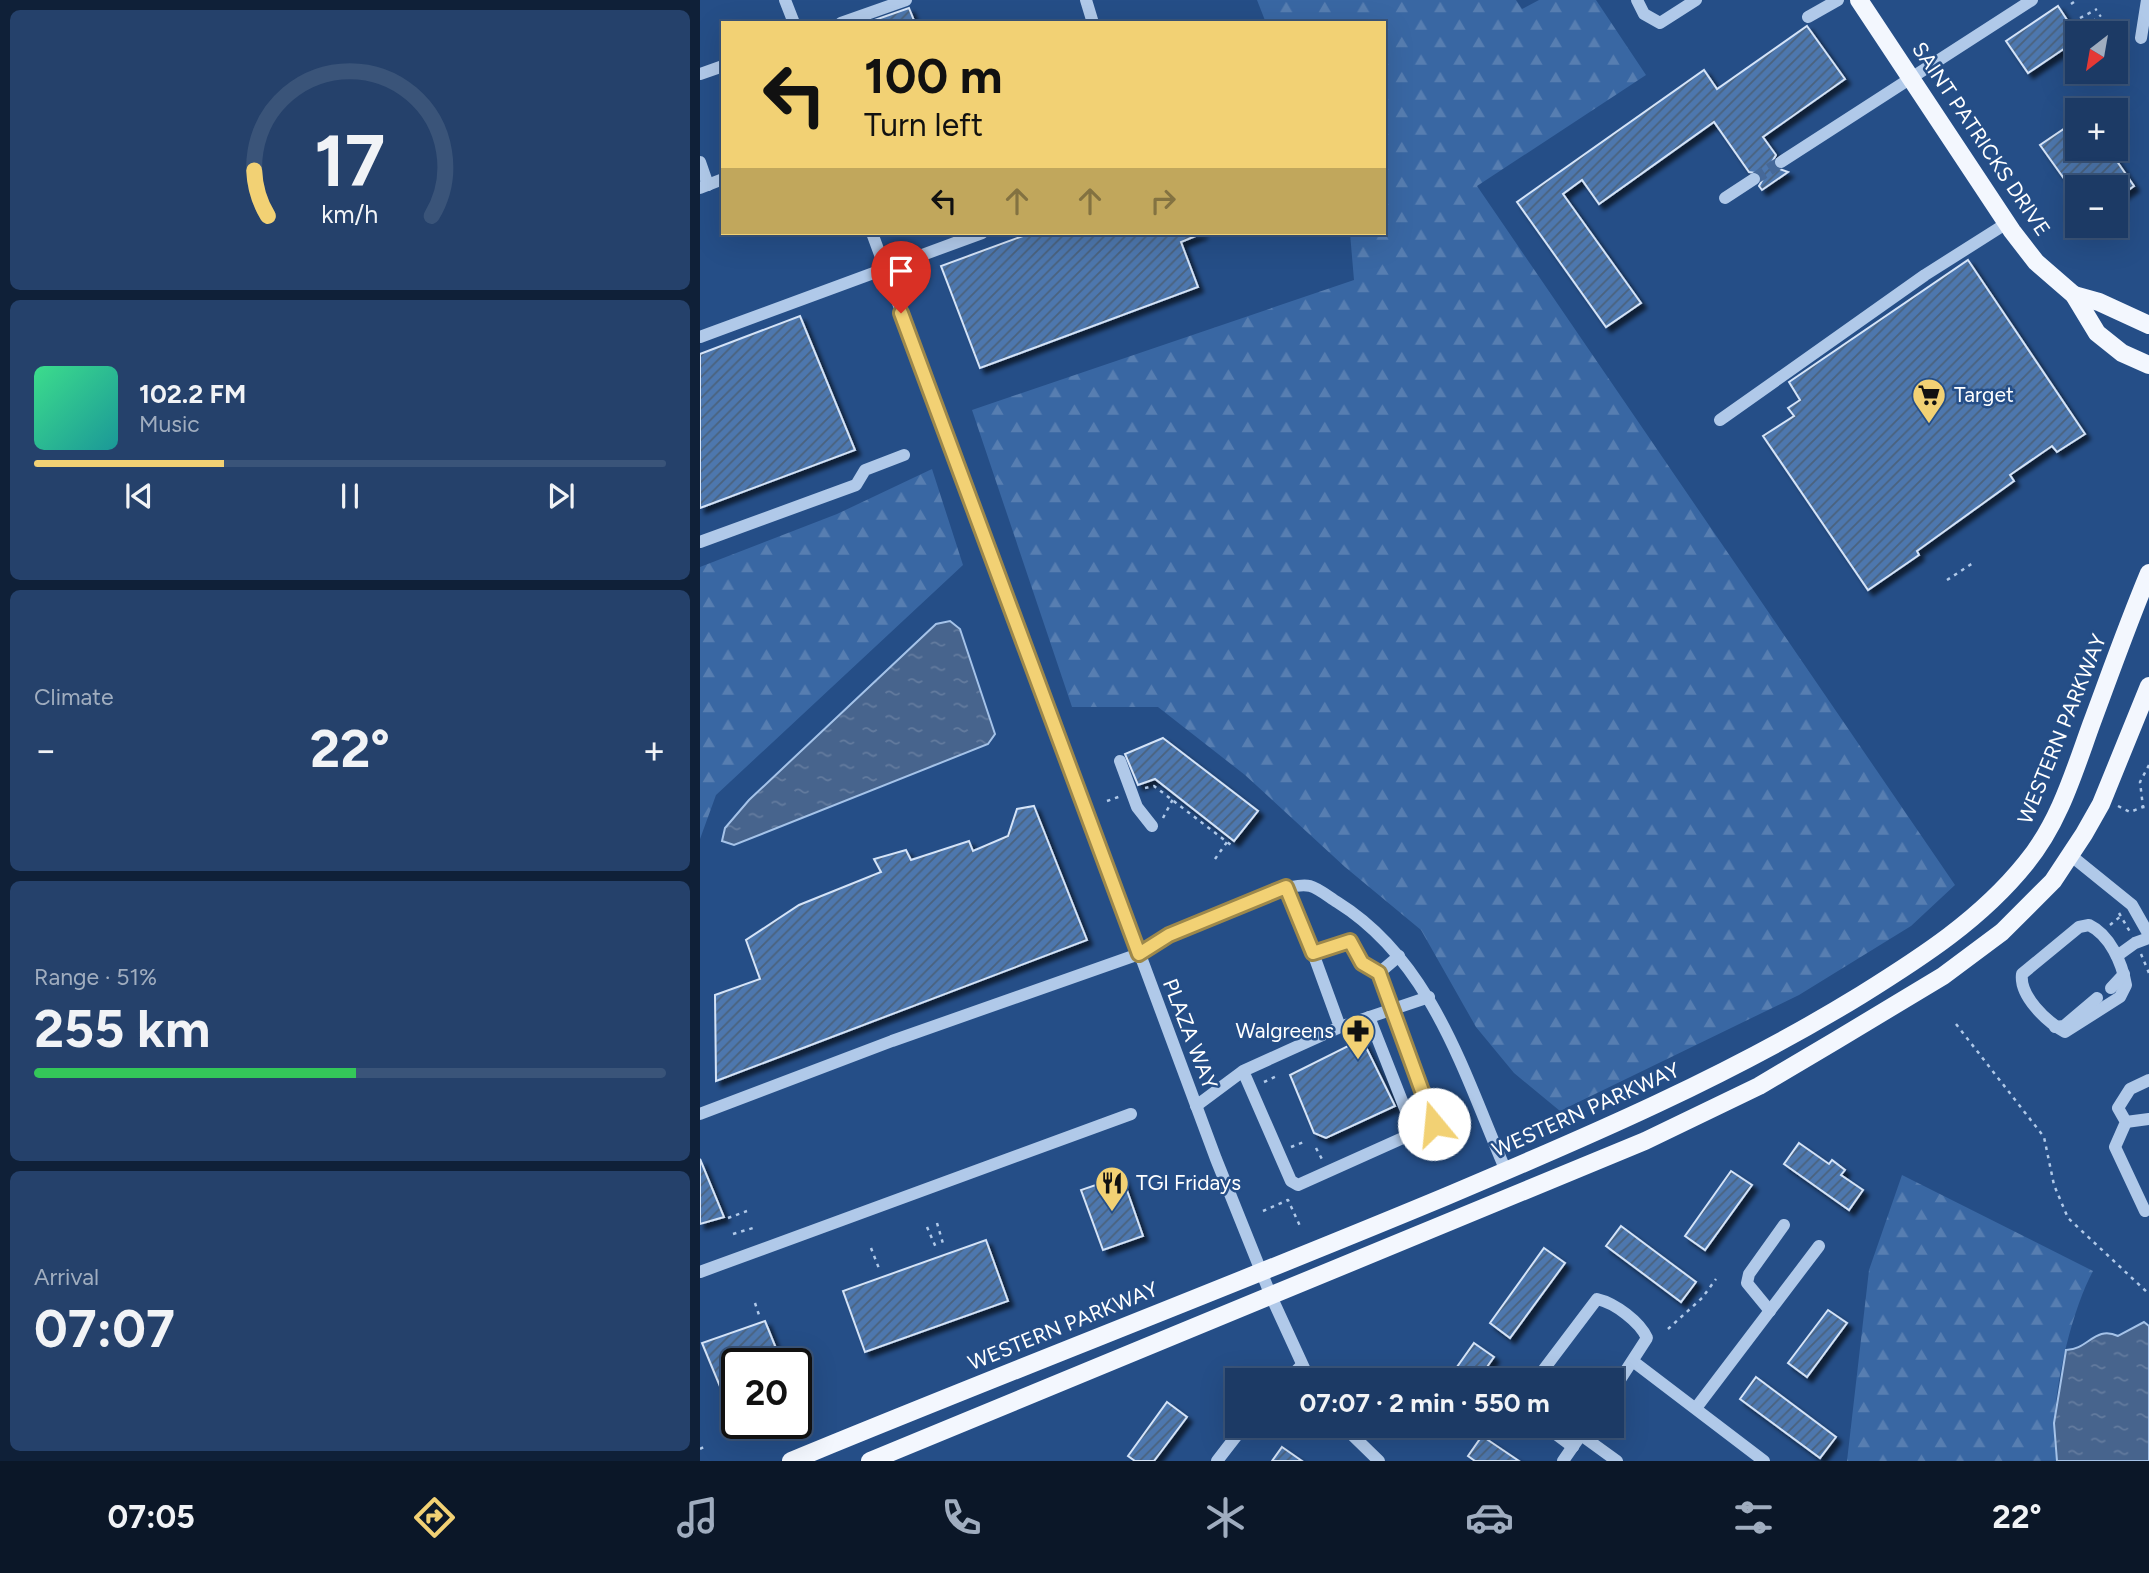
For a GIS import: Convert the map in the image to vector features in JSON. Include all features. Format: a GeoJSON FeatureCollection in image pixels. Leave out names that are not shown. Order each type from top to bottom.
{"type":"FeatureCollection","features":[{"type":"Feature","properties":{"kind":"main road","name":"SAINT PATRICKS DRIVE"},"geometry":{"type":"LineString","coordinates":[[1859,0],[2007,223],[2036,262],[2074,295],[2097,333],[2122,353],[2149,365]]}},
{"type":"Feature","properties":{"kind":"main road","name":"SAINT PATRICKS DRIVE"},"geometry":{"type":"LineString","coordinates":[[2074,295],[2099,302],[2149,325]]}},
{"type":"Feature","properties":{"kind":"main road"},"geometry":{"type":"LineString","coordinates":[[2122,353],[2149,380]]}},
{"type":"Feature","properties":{"kind":"main road","name":"WESTERN PARKWAY"},"geometry":{"type":"LineString","coordinates":[[791,1461],[1067,1348],[1262,1273],[1618,1125],[1775,1046],[1931,951],[2000,892],[2028,861],[2060,808],[2149,573]]}},
{"type":"Feature","properties":{"kind":"main road"},"geometry":{"type":"LineString","coordinates":[[870,1461],[1645,1141],[1759,1086],[1924,988],[1985,947],[2053,881],[2101,804],[2149,686]]}},
{"type":"Feature","properties":{"kind":"street"},"geometry":{"type":"LineString","coordinates":[[785,0],[793,21]]}},
{"type":"Feature","properties":{"kind":"street"},"geometry":{"type":"LineString","coordinates":[[847,21],[906,0]]}},
{"type":"Feature","properties":{"kind":"street"},"geometry":{"type":"LineString","coordinates":[[1086,0],[1092,21]]}},
{"type":"Feature","properties":{"kind":"street"},"geometry":{"type":"LineString","coordinates":[[1637,0],[1644,14],[1660,23],[1696,0]]}},
{"type":"Feature","properties":{"kind":"street"},"geometry":{"type":"LineString","coordinates":[[1808,17],[1838,0]]}},
{"type":"Feature","properties":{"kind":"street"},"geometry":{"type":"LineString","coordinates":[[1781,162],[2032,0]]}},
{"type":"Feature","properties":{"kind":"street"},"geometry":{"type":"LineString","coordinates":[[2141,38],[2147,0]]}},
{"type":"Feature","properties":{"kind":"street"},"geometry":{"type":"LineString","coordinates":[[700,74],[721,70]]}},
{"type":"Feature","properties":{"kind":"street"},"geometry":{"type":"LineString","coordinates":[[700,162],[704,187],[721,180]]}},
{"type":"Feature","properties":{"kind":"street"},"geometry":{"type":"LineString","coordinates":[[1725,198],[1754,179]]}},
{"type":"Feature","properties":{"kind":"street"},"geometry":{"type":"LineString","coordinates":[[1720,421],[1925,275],[2007,223]]}},
{"type":"Feature","properties":{"kind":"street","name":"PLAZA WAY"},"geometry":{"type":"LineString","coordinates":[[873,235],[1196,1107],[1303,1368]]}},
{"type":"Feature","properties":{"kind":"street"},"geometry":{"type":"LineString","coordinates":[[700,337],[977,235]]}},
{"type":"Feature","properties":{"kind":"street"},"geometry":{"type":"LineString","coordinates":[[700,542],[856,485],[864,470],[904,455]]}},
{"type":"Feature","properties":{"kind":"street"},"geometry":{"type":"LineString","coordinates":[[1120,761],[1138,807],[1156,825]]}},
{"type":"Feature","properties":{"kind":"street"},"geometry":{"type":"LineString","coordinates":[[2069,854],[2132,905],[2149,937],[2117,956]]}},
{"type":"Feature","properties":{"kind":"street"},"geometry":{"type":"LineString","coordinates":[[700,1114],[892,1041],[1139,954],[1169,935],[1286,887],[1310,886],[1352,911],[1399,956],[1429,997],[1506,1171]]}},
{"type":"Feature","properties":{"kind":"street"},"geometry":{"type":"LineString","coordinates":[[1286,887],[1340,1027]]}},
{"type":"Feature","properties":{"kind":"street"},"geometry":{"type":"LineString","coordinates":[[1313,953],[1350,941],[1365,924]]}},
{"type":"Feature","properties":{"kind":"street"},"geometry":{"type":"LineString","coordinates":[[2089,925],[2096,929],[2117,956],[2124,974],[2126,985],[2120,997],[2073,1030],[2065,1032],[2056,1027],[2025,993],[2021,984],[2022,974],[2079,927],[2089,925]]}},
{"type":"Feature","properties":{"kind":"street"},"geometry":{"type":"LineString","coordinates":[[1243,1071],[1294,1184],[1303,1183],[1433,1126],[1434,1119],[1379,973],[1362,963],[1350,941]]}},
{"type":"Feature","properties":{"kind":"street"},"geometry":{"type":"LineString","coordinates":[[1379,973],[1399,956]]}},
{"type":"Feature","properties":{"kind":"street"},"geometry":{"type":"LineString","coordinates":[[2111,988],[2124,974]]}},
{"type":"Feature","properties":{"kind":"street"},"geometry":{"type":"LineString","coordinates":[[1196,1107],[1243,1071],[1340,1027],[1429,997]]}},
{"type":"Feature","properties":{"kind":"street"},"geometry":{"type":"LineString","coordinates":[[2056,1027],[2064,1026],[2097,998]]}},
{"type":"Feature","properties":{"kind":"street"},"geometry":{"type":"LineString","coordinates":[[1369,1017],[1415,1134]]}},
{"type":"Feature","properties":{"kind":"street"},"geometry":{"type":"LineString","coordinates":[[2126,1122],[2118,1108],[2130,1089],[2149,1080]]}},
{"type":"Feature","properties":{"kind":"street"},"geometry":{"type":"LineString","coordinates":[[700,1272],[1131,1114]]}},
{"type":"Feature","properties":{"kind":"street"},"geometry":{"type":"LineString","coordinates":[[2126,1122],[2149,1119]]}},
{"type":"Feature","properties":{"kind":"street"},"geometry":{"type":"LineString","coordinates":[[2126,1122],[2115,1147],[2145,1211]]}},
{"type":"Feature","properties":{"kind":"street"},"geometry":{"type":"LineString","coordinates":[[1770,1311],[1747,1283],[1749,1274],[1784,1225]]}},
{"type":"Feature","properties":{"kind":"street"},"geometry":{"type":"LineString","coordinates":[[1696,1408],[1819,1246]]}},
{"type":"Feature","properties":{"kind":"street"},"geometry":{"type":"LineString","coordinates":[[1545,1368],[1597,1299],[1606,1301],[1643,1329],[1647,1338],[1646,1345],[1624,1376]]}},
{"type":"Feature","properties":{"kind":"street"},"geometry":{"type":"LineString","coordinates":[[1634,1362],[1764,1461]]}},
{"type":"Feature","properties":{"kind":"street"},"geometry":{"type":"LineString","coordinates":[[1298,1368],[1301,1365]]}},
{"type":"Feature","properties":{"kind":"street"},"geometry":{"type":"LineString","coordinates":[[1217,1461],[1235,1438]]}},
{"type":"Feature","properties":{"kind":"street"},"geometry":{"type":"LineString","coordinates":[[1355,1438],[1379,1461]]}},
{"type":"Feature","properties":{"kind":"street"},"geometry":{"type":"LineString","coordinates":[[1561,1438],[1573,1447]]}},
{"type":"Feature","properties":{"kind":"street"},"geometry":{"type":"LineString","coordinates":[[1563,1461],[1579,1438]]}},
{"type":"Feature","properties":{"kind":"street"},"geometry":{"type":"LineString","coordinates":[[1592,1438],[1617,1461]]}},
{"type":"Feature","properties":{"kind":"path"},"geometry":{"type":"LineString","coordinates":[[2071,4],[2077,0]]}},
{"type":"Feature","properties":{"kind":"path"},"geometry":{"type":"LineString","coordinates":[[2080,18],[2097,9]]}},
{"type":"Feature","properties":{"kind":"path"},"geometry":{"type":"LineString","coordinates":[[2094,21],[2101,15]]}},
{"type":"Feature","properties":{"kind":"path"},"geometry":{"type":"LineString","coordinates":[[1947,580],[1973,563]]}},
{"type":"Feature","properties":{"kind":"path"},"geometry":{"type":"LineString","coordinates":[[2143,807],[2140,782],[2149,765]]}},
{"type":"Feature","properties":{"kind":"path"},"geometry":{"type":"LineString","coordinates":[[1135,790],[1154,786],[1231,845]]}},
{"type":"Feature","properties":{"kind":"path"},"geometry":{"type":"LineString","coordinates":[[1107,801],[1126,794]]}},
{"type":"Feature","properties":{"kind":"path"},"geometry":{"type":"LineString","coordinates":[[1156,825],[1173,799]]}},
{"type":"Feature","properties":{"kind":"path"},"geometry":{"type":"LineString","coordinates":[[2115,804],[2130,813],[2149,807]]}},
{"type":"Feature","properties":{"kind":"path"},"geometry":{"type":"LineString","coordinates":[[1214,859],[1227,842]]}},
{"type":"Feature","properties":{"kind":"path"},"geometry":{"type":"LineString","coordinates":[[2117,909],[2149,973]]}},
{"type":"Feature","properties":{"kind":"path"},"geometry":{"type":"LineString","coordinates":[[2107,928],[2121,916]]}},
{"type":"Feature","properties":{"kind":"path"},"geometry":{"type":"LineString","coordinates":[[1956,1024],[2045,1137],[2054,1185],[2068,1217],[2149,1294]]}},
{"type":"Feature","properties":{"kind":"path"},"geometry":{"type":"LineString","coordinates":[[1264,1211],[1288,1200],[1300,1226]]}},
{"type":"Feature","properties":{"kind":"path"},"geometry":{"type":"LineString","coordinates":[[728,1218],[747,1211]]}},
{"type":"Feature","properties":{"kind":"path"},"geometry":{"type":"LineString","coordinates":[[937,1223],[944,1247]]}},
{"type":"Feature","properties":{"kind":"path"},"geometry":{"type":"LineString","coordinates":[[927,1227],[937,1250]]}},
{"type":"Feature","properties":{"kind":"path"},"geometry":{"type":"LineString","coordinates":[[733,1234],[753,1228]]}},
{"type":"Feature","properties":{"kind":"path"},"geometry":{"type":"LineString","coordinates":[[870,1248],[880,1270]]}},
{"type":"Feature","properties":{"kind":"path"},"geometry":{"type":"LineString","coordinates":[[1668,1329],[1702,1298],[1716,1279]]}},
{"type":"Feature","properties":{"kind":"path"},"geometry":{"type":"LineString","coordinates":[[755,1303],[759,1315]]}},
{"type":"Feature","properties":{"kind":"path"},"geometry":{"type":"LineString","coordinates":[[700,1449],[706,1446]]}},
{"type":"Feature","properties":{"kind":"green space"},"geometry":{"type":"Polygon","coordinates":[[[1257,0],[1516,0],[1522,9],[1539,0],[1596,0],[1646,75],[1477,186],[1955,885],[1911,926],[1799,995],[1560,1111],[1514,1073],[1476,1027],[1421,930],[1345,867],[1245,775],[1158,707],[1072,707],[972,410],[1354,280],[1350,235],[1386,235],[1386,21],[1265,21],[1257,0]]]}},
{"type":"Feature","properties":{"kind":"green space"},"geometry":{"type":"Polygon","coordinates":[[[932,469],[963,565],[716,795],[700,839],[700,567],[837,514],[932,469]]]}},
{"type":"Feature","properties":{"kind":"green space"},"geometry":{"type":"Polygon","coordinates":[[[1902,1175],[2093,1271],[2076,1312],[2062,1364],[2055,1417],[2057,1461],[1847,1461],[1869,1270],[1902,1175]]]}},
{"type":"Feature","properties":{"kind":"water"},"geometry":{"type":"Polygon","coordinates":[[[950,621],[960,629],[995,734],[988,744],[734,845],[722,841],[725,828],[749,800],[936,624],[950,621]]]}},
{"type":"Feature","properties":{"kind":"water"},"geometry":{"type":"Polygon","coordinates":[[[2144,1322],[2149,1326],[2149,1461],[2057,1461],[2054,1423],[2066,1350],[2074,1349],[2103,1334],[2118,1336],[2144,1322]]]}},
{"type":"Feature","properties":{"kind":"building"},"geometry":{"type":"Polygon","coordinates":[[[2058,6],[2068,21],[2065,21],[2065,48],[2028,73],[2006,41],[2058,6]]]}},
{"type":"Feature","properties":{"kind":"building"},"geometry":{"type":"Polygon","coordinates":[[[909,8],[914,21],[872,21],[909,8]]]}},
{"type":"Feature","properties":{"kind":"building"},"geometry":{"type":"Polygon","coordinates":[[[1807,26],[1845,79],[1763,137],[1776,155],[1772,162],[1774,167],[1788,172],[1762,190],[1759,186],[1763,179],[1761,174],[1749,172],[1714,122],[1599,204],[1582,180],[1563,194],[1641,303],[1606,327],[1517,202],[1704,70],[1717,89],[1807,26]]]}},
{"type":"Feature","properties":{"kind":"building"},"geometry":{"type":"Polygon","coordinates":[[[2065,128],[2065,161],[2117,161],[2126,175],[2065,175],[2065,180],[2040,145],[2065,128]]]}},
{"type":"Feature","properties":{"kind":"building"},"geometry":{"type":"Polygon","coordinates":[[[2128,177],[2134,186],[2128,190],[2128,177]]]}},
{"type":"Feature","properties":{"kind":"building"},"geometry":{"type":"Polygon","coordinates":[[[1026,235],[1198,235],[1181,242],[1198,287],[980,368],[941,266],[1026,235]]]}},
{"type":"Feature","properties":{"kind":"building","name":"Target"},"geometry":{"type":"Polygon","coordinates":[[[1968,260],[2085,434],[2057,452],[2052,446],[2010,475],[2014,481],[1917,551],[1919,555],[1868,590],[1763,436],[1794,416],[1788,408],[1800,400],[1789,382],[1968,260]]]}},
{"type":"Feature","properties":{"kind":"building"},"geometry":{"type":"Polygon","coordinates":[[[800,316],[855,450],[700,508],[700,354],[800,316]]]}},
{"type":"Feature","properties":{"kind":"building"},"geometry":{"type":"Polygon","coordinates":[[[1163,738],[1258,811],[1234,841],[1155,779],[1138,785],[1125,754],[1163,738]]]}},
{"type":"Feature","properties":{"kind":"building"},"geometry":{"type":"Polygon","coordinates":[[[1034,806],[1087,940],[716,1081],[715,995],[760,979],[746,940],[799,905],[881,872],[874,859],[906,850],[911,860],[969,841],[973,851],[1008,836],[1017,809],[1034,806]]]}},
{"type":"Feature","properties":{"kind":"building","name":"Walgreens"},"geometry":{"type":"Polygon","coordinates":[[[1362,1039],[1395,1106],[1326,1138],[1314,1133],[1290,1075],[1362,1039]]]}},
{"type":"Feature","properties":{"kind":"building"},"geometry":{"type":"Polygon","coordinates":[[[1799,1143],[1829,1164],[1832,1160],[1845,1170],[1841,1175],[1863,1190],[1849,1210],[1784,1164],[1799,1143]]]}},
{"type":"Feature","properties":{"kind":"building"},"geometry":{"type":"Polygon","coordinates":[[[700,1159],[724,1217],[700,1224],[700,1159]]]}},
{"type":"Feature","properties":{"kind":"building"},"geometry":{"type":"Polygon","coordinates":[[[1731,1171],[1752,1185],[1705,1250],[1685,1236],[1731,1171]]]}},
{"type":"Feature","properties":{"kind":"building","name":"TGI Fridays"},"geometry":{"type":"Polygon","coordinates":[[[1122,1176],[1143,1236],[1103,1250],[1081,1190],[1122,1176]]]}},
{"type":"Feature","properties":{"kind":"building"},"geometry":{"type":"Polygon","coordinates":[[[1621,1226],[1696,1282],[1681,1302],[1606,1246],[1621,1226]]]}},
{"type":"Feature","properties":{"kind":"building"},"geometry":{"type":"Polygon","coordinates":[[[986,1240],[1008,1301],[865,1352],[843,1291],[986,1240]]]}},
{"type":"Feature","properties":{"kind":"building"},"geometry":{"type":"Polygon","coordinates":[[[1544,1248],[1565,1263],[1510,1338],[1490,1323],[1544,1248]]]}},
{"type":"Feature","properties":{"kind":"building"},"geometry":{"type":"Polygon","coordinates":[[[1828,1310],[1847,1323],[1807,1377],[1788,1363],[1828,1310]]]}},
{"type":"Feature","properties":{"kind":"building"},"geometry":{"type":"Polygon","coordinates":[[[765,1321],[776,1348],[721,1348],[721,1389],[702,1343],[765,1321]]]}},
{"type":"Feature","properties":{"kind":"building"},"geometry":{"type":"Polygon","coordinates":[[[1474,1343],[1494,1357],[1486,1368],[1456,1368],[1474,1343]]]}},
{"type":"Feature","properties":{"kind":"building"},"geometry":{"type":"Polygon","coordinates":[[[1756,1377],[1836,1437],[1820,1458],[1740,1399],[1756,1377]]]}},
{"type":"Feature","properties":{"kind":"building"},"geometry":{"type":"Polygon","coordinates":[[[1167,1402],[1187,1417],[1154,1461],[1135,1461],[1128,1456],[1167,1402]]]}},
{"type":"Feature","properties":{"kind":"building"},"geometry":{"type":"Polygon","coordinates":[[[1481,1438],[1485,1438],[1519,1461],[1475,1461],[1468,1456],[1481,1438]]]}},
{"type":"Feature","properties":{"kind":"building"},"geometry":{"type":"Polygon","coordinates":[[[1282,1447],[1302,1461],[1272,1461],[1282,1447]]]}},
{"type":"Feature","properties":{"kind":"tunnel"},"geometry":{"type":"LineString","coordinates":[[1754,179],[1781,162]]}},
{"type":"Feature","properties":{"kind":"place","name":"Target"},"geometry":{"type":"Point","coordinates":[1929,425]}},
{"type":"Feature","properties":{"kind":"place","name":"Walgreens"},"geometry":{"type":"Point","coordinates":[1358,1061]}},
{"type":"Feature","properties":{"kind":"place","name":"TGI Fridays"},"geometry":{"type":"Point","coordinates":[1112,1213]}},
{"type":"Feature","properties":{"kind":"route"},"geometry":{"type":"LineString","coordinates":[[901,313],[1139,954],[1169,935],[1286,887],[1313,953],[1350,941],[1362,963],[1379,973],[1434,1124]]}}]}
